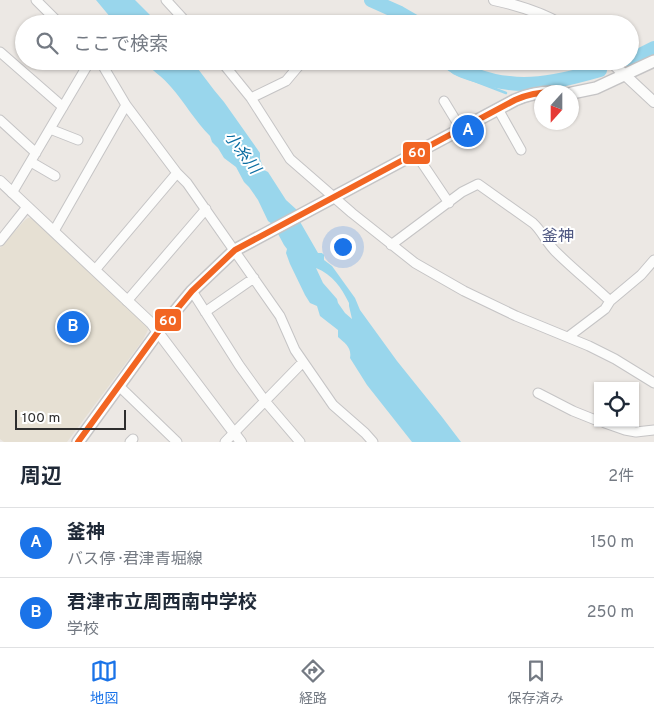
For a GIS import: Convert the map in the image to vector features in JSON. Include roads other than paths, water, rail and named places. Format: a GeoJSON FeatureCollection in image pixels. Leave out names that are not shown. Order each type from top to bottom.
{"type":"FeatureCollection","features":[{"type":"Feature","properties":{"kind":"main road"},"geometry":{"type":"LineString","coordinates":[[639,68],[654,61]]}},
{"type":"Feature","properties":{"kind":"main road"},"geometry":{"type":"LineString","coordinates":[[579,92],[596,88],[635,70]]}},
{"type":"Feature","properties":{"kind":"main road"},"geometry":{"type":"LineString","coordinates":[[83,440],[158,332],[192,291],[235,250],[498,109],[534,93]]}},
{"type":"Feature","properties":{"kind":"street"},"geometry":{"type":"LineString","coordinates":[[36,0],[51,15]]}},
{"type":"Feature","properties":{"kind":"street"},"geometry":{"type":"LineString","coordinates":[[166,0],[180,15]]}},
{"type":"Feature","properties":{"kind":"street"},"geometry":{"type":"LineString","coordinates":[[494,0],[517,2],[545,15]]}},
{"type":"Feature","properties":{"kind":"street"},"geometry":{"type":"LineString","coordinates":[[0,52],[15,65]]}},
{"type":"Feature","properties":{"kind":"street"},"geometry":{"type":"LineString","coordinates":[[21,70],[63,107]]}},
{"type":"Feature","properties":{"kind":"street"},"geometry":{"type":"LineString","coordinates":[[12,193],[85,70]]}},
{"type":"Feature","properties":{"kind":"street"},"geometry":{"type":"LineString","coordinates":[[105,70],[126,104],[177,173],[187,182],[280,316],[295,350],[333,405],[373,442]]}},
{"type":"Feature","properties":{"kind":"street"},"geometry":{"type":"LineString","coordinates":[[228,70],[250,98],[290,159],[352,213],[415,263],[464,291],[516,316],[589,346],[615,359],[654,384]]}},
{"type":"Feature","properties":{"kind":"street"},"geometry":{"type":"LineString","coordinates":[[250,98],[286,81],[295,70]]}},
{"type":"Feature","properties":{"kind":"street"},"geometry":{"type":"LineString","coordinates":[[620,70],[654,102]]}},
{"type":"Feature","properties":{"kind":"street"},"geometry":{"type":"LineString","coordinates":[[444,101],[461,129]]}},
{"type":"Feature","properties":{"kind":"street"},"geometry":{"type":"LineString","coordinates":[[54,231],[126,104]]}},
{"type":"Feature","properties":{"kind":"street"},"geometry":{"type":"LineString","coordinates":[[498,109],[521,150]]}},
{"type":"Feature","properties":{"kind":"street"},"geometry":{"type":"LineString","coordinates":[[0,120],[36,153]]}},
{"type":"Feature","properties":{"kind":"street"},"geometry":{"type":"LineString","coordinates":[[50,129],[78,140]]}},
{"type":"Feature","properties":{"kind":"street"},"geometry":{"type":"LineString","coordinates":[[416,154],[449,203]]}},
{"type":"Feature","properties":{"kind":"street"},"geometry":{"type":"LineString","coordinates":[[31,162],[55,176]]}},
{"type":"Feature","properties":{"kind":"street"},"geometry":{"type":"LineString","coordinates":[[95,270],[177,173]]}},
{"type":"Feature","properties":{"kind":"street"},"geometry":{"type":"LineString","coordinates":[[0,181],[158,332],[242,442]]}},
{"type":"Feature","properties":{"kind":"street"},"geometry":{"type":"LineString","coordinates":[[391,244],[462,192],[478,184],[539,228],[554,250],[610,301]]}},
{"type":"Feature","properties":{"kind":"street"},"geometry":{"type":"LineString","coordinates":[[0,241],[27,207]]}},
{"type":"Feature","properties":{"kind":"street"},"geometry":{"type":"LineString","coordinates":[[127,301],[206,209]]}},
{"type":"Feature","properties":{"kind":"street"},"geometry":{"type":"LineString","coordinates":[[568,337],[605,309],[610,301],[641,275],[654,260]]}},
{"type":"Feature","properties":{"kind":"street"},"geometry":{"type":"LineString","coordinates":[[205,312],[254,278]]}},
{"type":"Feature","properties":{"kind":"street"},"geometry":{"type":"LineString","coordinates":[[192,291],[239,365],[265,401],[300,442]]}},
{"type":"Feature","properties":{"kind":"street"},"geometry":{"type":"LineString","coordinates":[[225,442],[303,362]]}},
{"type":"Feature","properties":{"kind":"street"},"geometry":{"type":"LineString","coordinates":[[119,386],[177,442]]}},
{"type":"Feature","properties":{"kind":"street"},"geometry":{"type":"LineString","coordinates":[[538,393],[594,419]]}},
{"type":"Feature","properties":{"kind":"street"},"geometry":{"type":"LineString","coordinates":[[616,427],[636,432],[654,430]]}},
{"type":"Feature","properties":{"kind":"water"},"geometry":{"type":"Polygon","coordinates":[[[96,0],[135,0],[150,15],[108,15],[96,0]]]}},
{"type":"Feature","properties":{"kind":"water","name":"小糸川"},"geometry":{"type":"Polygon","coordinates":[[[153,70],[199,70],[260,153],[264,170],[268,172],[286,200],[297,210],[272,224],[268,221],[258,200],[244,182],[236,167],[224,158],[212,142],[210,136],[168,83],[153,70]]]}},
{"type":"Feature","properties":{"kind":"water"},"geometry":{"type":"Polygon","coordinates":[[[299,220],[318,253],[324,255],[324,260],[332,266],[355,298],[360,310],[397,361],[461,442],[412,442],[367,385],[350,358],[349,349],[338,337],[338,330],[320,316],[317,306],[310,303],[290,264],[286,253],[287,249],[277,232],[299,220]],[[316,268],[323,283],[337,299],[345,313],[352,319],[349,303],[343,292],[332,278],[316,268]]]}},
{"type":"Feature","properties":{"kind":"waterway"},"geometry":{"type":"LineString","coordinates":[[371,0],[403,15]]}},
{"type":"Feature","properties":{"kind":"waterway"},"geometry":{"type":"LineString","coordinates":[[639,56],[654,48]]}},
{"type":"Feature","properties":{"kind":"waterway"},"geometry":{"type":"LineString","coordinates":[[450,70],[506,93]]}},
{"type":"Feature","properties":{"kind":"waterway"},"geometry":{"type":"LineString","coordinates":[[460,70],[500,82],[520,84],[555,81],[600,70]]}},
{"type":"Feature","properties":{"kind":"place","name":"釜神"},"geometry":{"type":"Point","coordinates":[468,131]}},
{"type":"Feature","properties":{"kind":"place","name":"君津市立周西南中学校"},"geometry":{"type":"Point","coordinates":[73,327]}},
{"type":"Feature","properties":{"kind":"district","name":"釜神"},"geometry":{"type":"Point","coordinates":[558,235]}}]}
